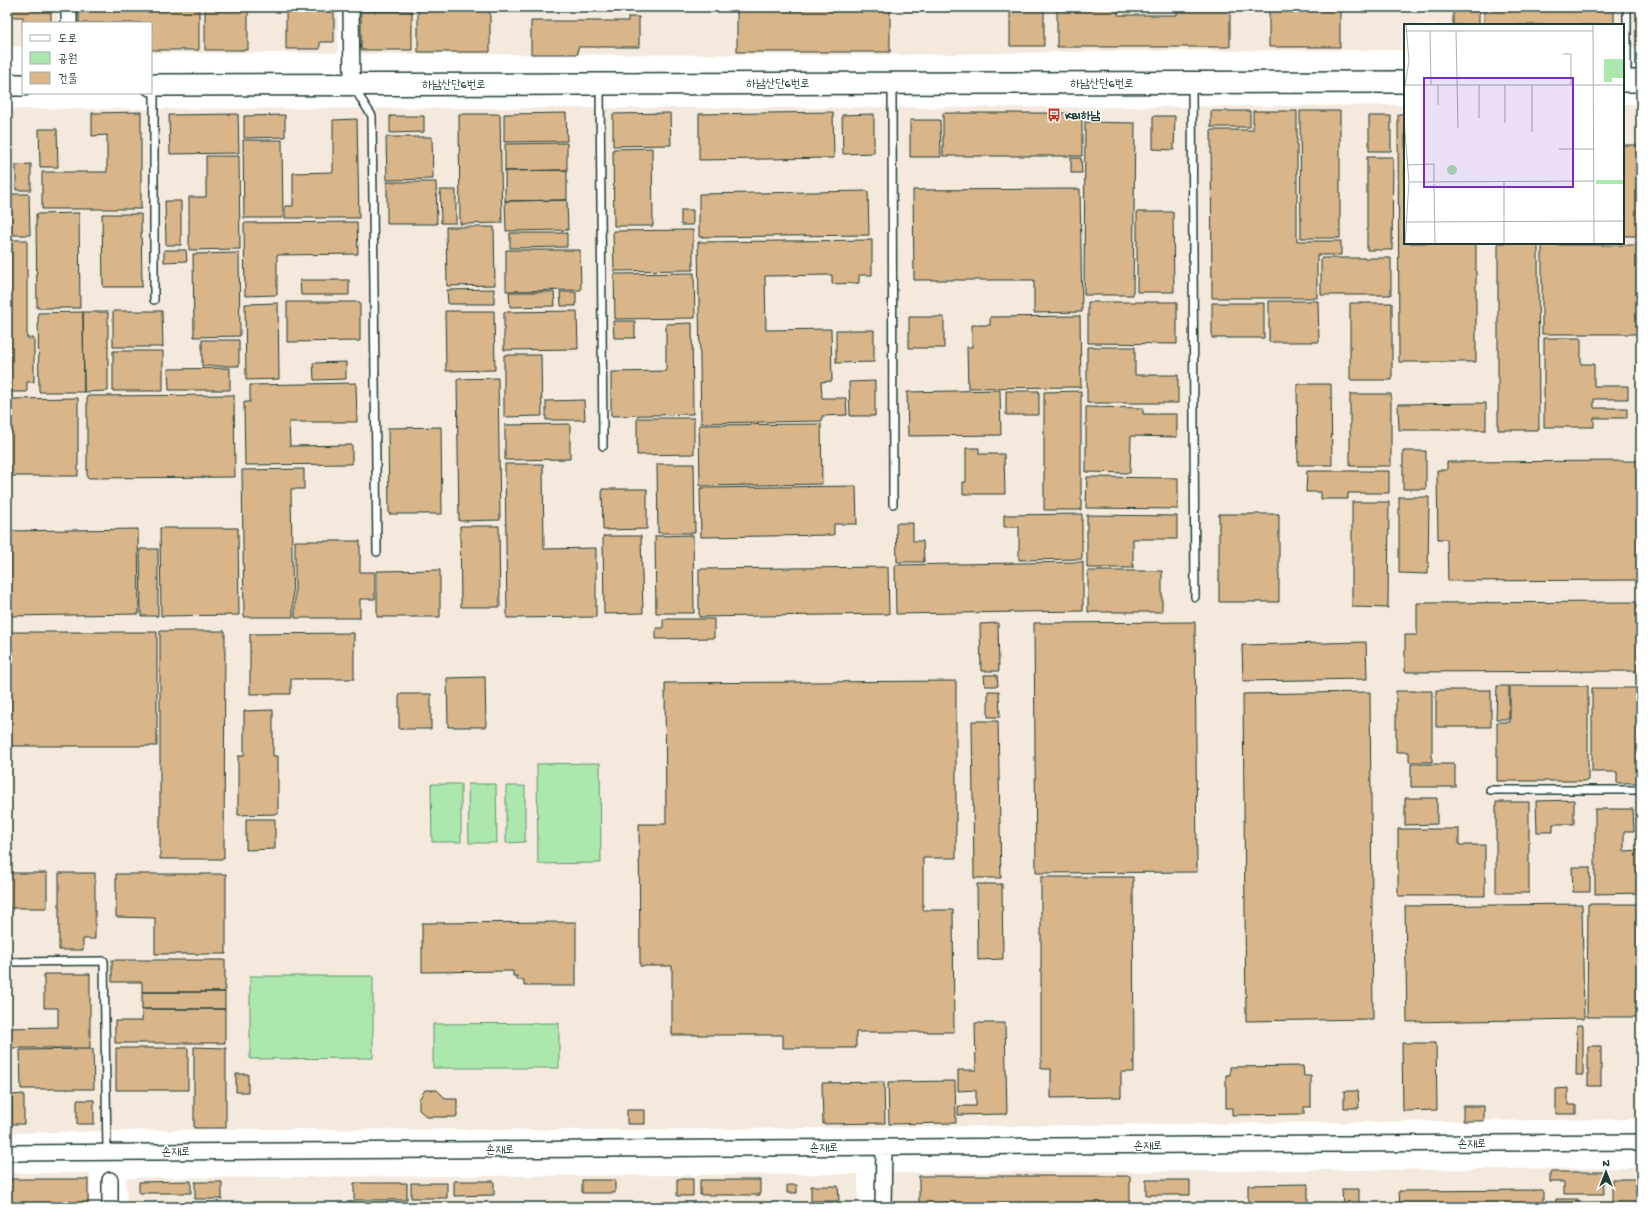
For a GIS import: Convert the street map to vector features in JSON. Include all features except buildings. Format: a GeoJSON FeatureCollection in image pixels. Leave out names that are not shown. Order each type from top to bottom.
{"type":"FeatureCollection","features":[{"type":"Feature","properties":{"kind":"street"},"geometry":{"type":"LineString","coordinates":[[69,7],[69,22]]}},
{"type":"Feature","properties":{"kind":"street"},"geometry":{"type":"LineString","coordinates":[[351,7],[352,84]]}},
{"type":"Feature","properties":{"kind":"street","name":"하남산단6번로"},"geometry":{"type":"LineString","coordinates":[[153,85],[1404,82]]}},
{"type":"Feature","properties":{"kind":"street"},"geometry":{"type":"LineString","coordinates":[[7,85],[22,85]]}},
{"type":"Feature","properties":{"kind":"street","name":"손재로"},"geometry":{"type":"LineString","coordinates":[[7,1153],[1641,1142]]}},
{"type":"Feature","properties":{"kind":"street"},"geometry":{"type":"LineString","coordinates":[[883,1207],[884,1147]]}},
{"type":"Feature","properties":{"kind":"street"},"geometry":{"type":"LineString","coordinates":[[110,1180],[110,1207]]}},
{"type":"Feature","properties":{"kind":"lane"},"geometry":{"type":"LineString","coordinates":[[1627,7],[1630,81]]}},
{"type":"Feature","properties":{"kind":"lane"},"geometry":{"type":"LineString","coordinates":[[1192,82],[1195,597]]}},
{"type":"Feature","properties":{"kind":"lane"},"geometry":{"type":"LineString","coordinates":[[892,83],[893,504]]}},
{"type":"Feature","properties":{"kind":"lane"},"geometry":{"type":"LineString","coordinates":[[352,84],[372,116],[377,552]]}},
{"type":"Feature","properties":{"kind":"lane"},"geometry":{"type":"LineString","coordinates":[[600,84],[603,446]]}},
{"type":"Feature","properties":{"kind":"lane"},"geometry":{"type":"LineString","coordinates":[[153,85],[154,300]]}},
{"type":"Feature","properties":{"kind":"lane"},"geometry":{"type":"LineString","coordinates":[[1490,790],[1641,790]]}},
{"type":"Feature","properties":{"kind":"lane"},"geometry":{"type":"LineString","coordinates":[[7,962],[104,961],[107,1152]]}},
{"type":"Feature","properties":{"kind":"shaded area"},"geometry":{"type":"Polygon","coordinates":[[[7,7],[58,7],[58,22],[22,22],[22,46],[7,47],[7,7]]]}},
{"type":"Feature","properties":{"kind":"shaded area"},"geometry":{"type":"Polygon","coordinates":[[[76,7],[338,7],[338,53],[152,53],[152,22],[76,22],[76,7]]]}},
{"type":"Feature","properties":{"kind":"shaded area"},"geometry":{"type":"Polygon","coordinates":[[[359,7],[1641,7],[1641,48],[1624,48],[1624,24],[1404,24],[1404,50],[1118,51],[892,55],[359,54],[359,7]]]}},
{"type":"Feature","properties":{"kind":"shaded area"},"geometry":{"type":"Polygon","coordinates":[[[1624,104],[1641,104],[1641,1119],[625,1130],[229,1129],[7,1133],[7,109],[1159,107],[1404,105],[1404,244],[1624,244],[1624,104]]]}},
{"type":"Feature","properties":{"kind":"shaded area"},"geometry":{"type":"Polygon","coordinates":[[[1641,1168],[1641,1207],[892,1207],[892,1173],[1641,1168]]]}},
{"type":"Feature","properties":{"kind":"shaded area"},"geometry":{"type":"Polygon","coordinates":[[[7,1173],[90,1173],[90,1207],[7,1207],[7,1173]]]}},
{"type":"Feature","properties":{"kind":"shaded area"},"geometry":{"type":"Polygon","coordinates":[[[858,1174],[858,1207],[127,1207],[126,1178],[858,1174]]]}},
{"type":"Feature","properties":{"kind":"green space"},"geometry":{"type":"Polygon","coordinates":[[[600,763],[601,863],[538,864],[537,764],[600,763]]]}},
{"type":"Feature","properties":{"kind":"green space"},"geometry":{"type":"Polygon","coordinates":[[[431,784],[461,784],[461,842],[432,842],[431,784]]]}},
{"type":"Feature","properties":{"kind":"green space"},"geometry":{"type":"Polygon","coordinates":[[[468,784],[496,784],[497,843],[469,843],[468,784]]]}},
{"type":"Feature","properties":{"kind":"green space"},"geometry":{"type":"Polygon","coordinates":[[[506,786],[525,786],[525,842],[506,843],[506,786]]]}},
{"type":"Feature","properties":{"kind":"green space"},"geometry":{"type":"Polygon","coordinates":[[[250,976],[373,976],[373,1058],[250,1059],[250,976]]]}},
{"type":"Feature","properties":{"kind":"green space"},"geometry":{"type":"Polygon","coordinates":[[[559,1023],[559,1068],[433,1068],[433,1024],[559,1023]]]}},
{"type":"Feature","properties":{"kind":"place","name":"KBI하남"},"geometry":{"type":"Point","coordinates":[1054,115]}}]}
